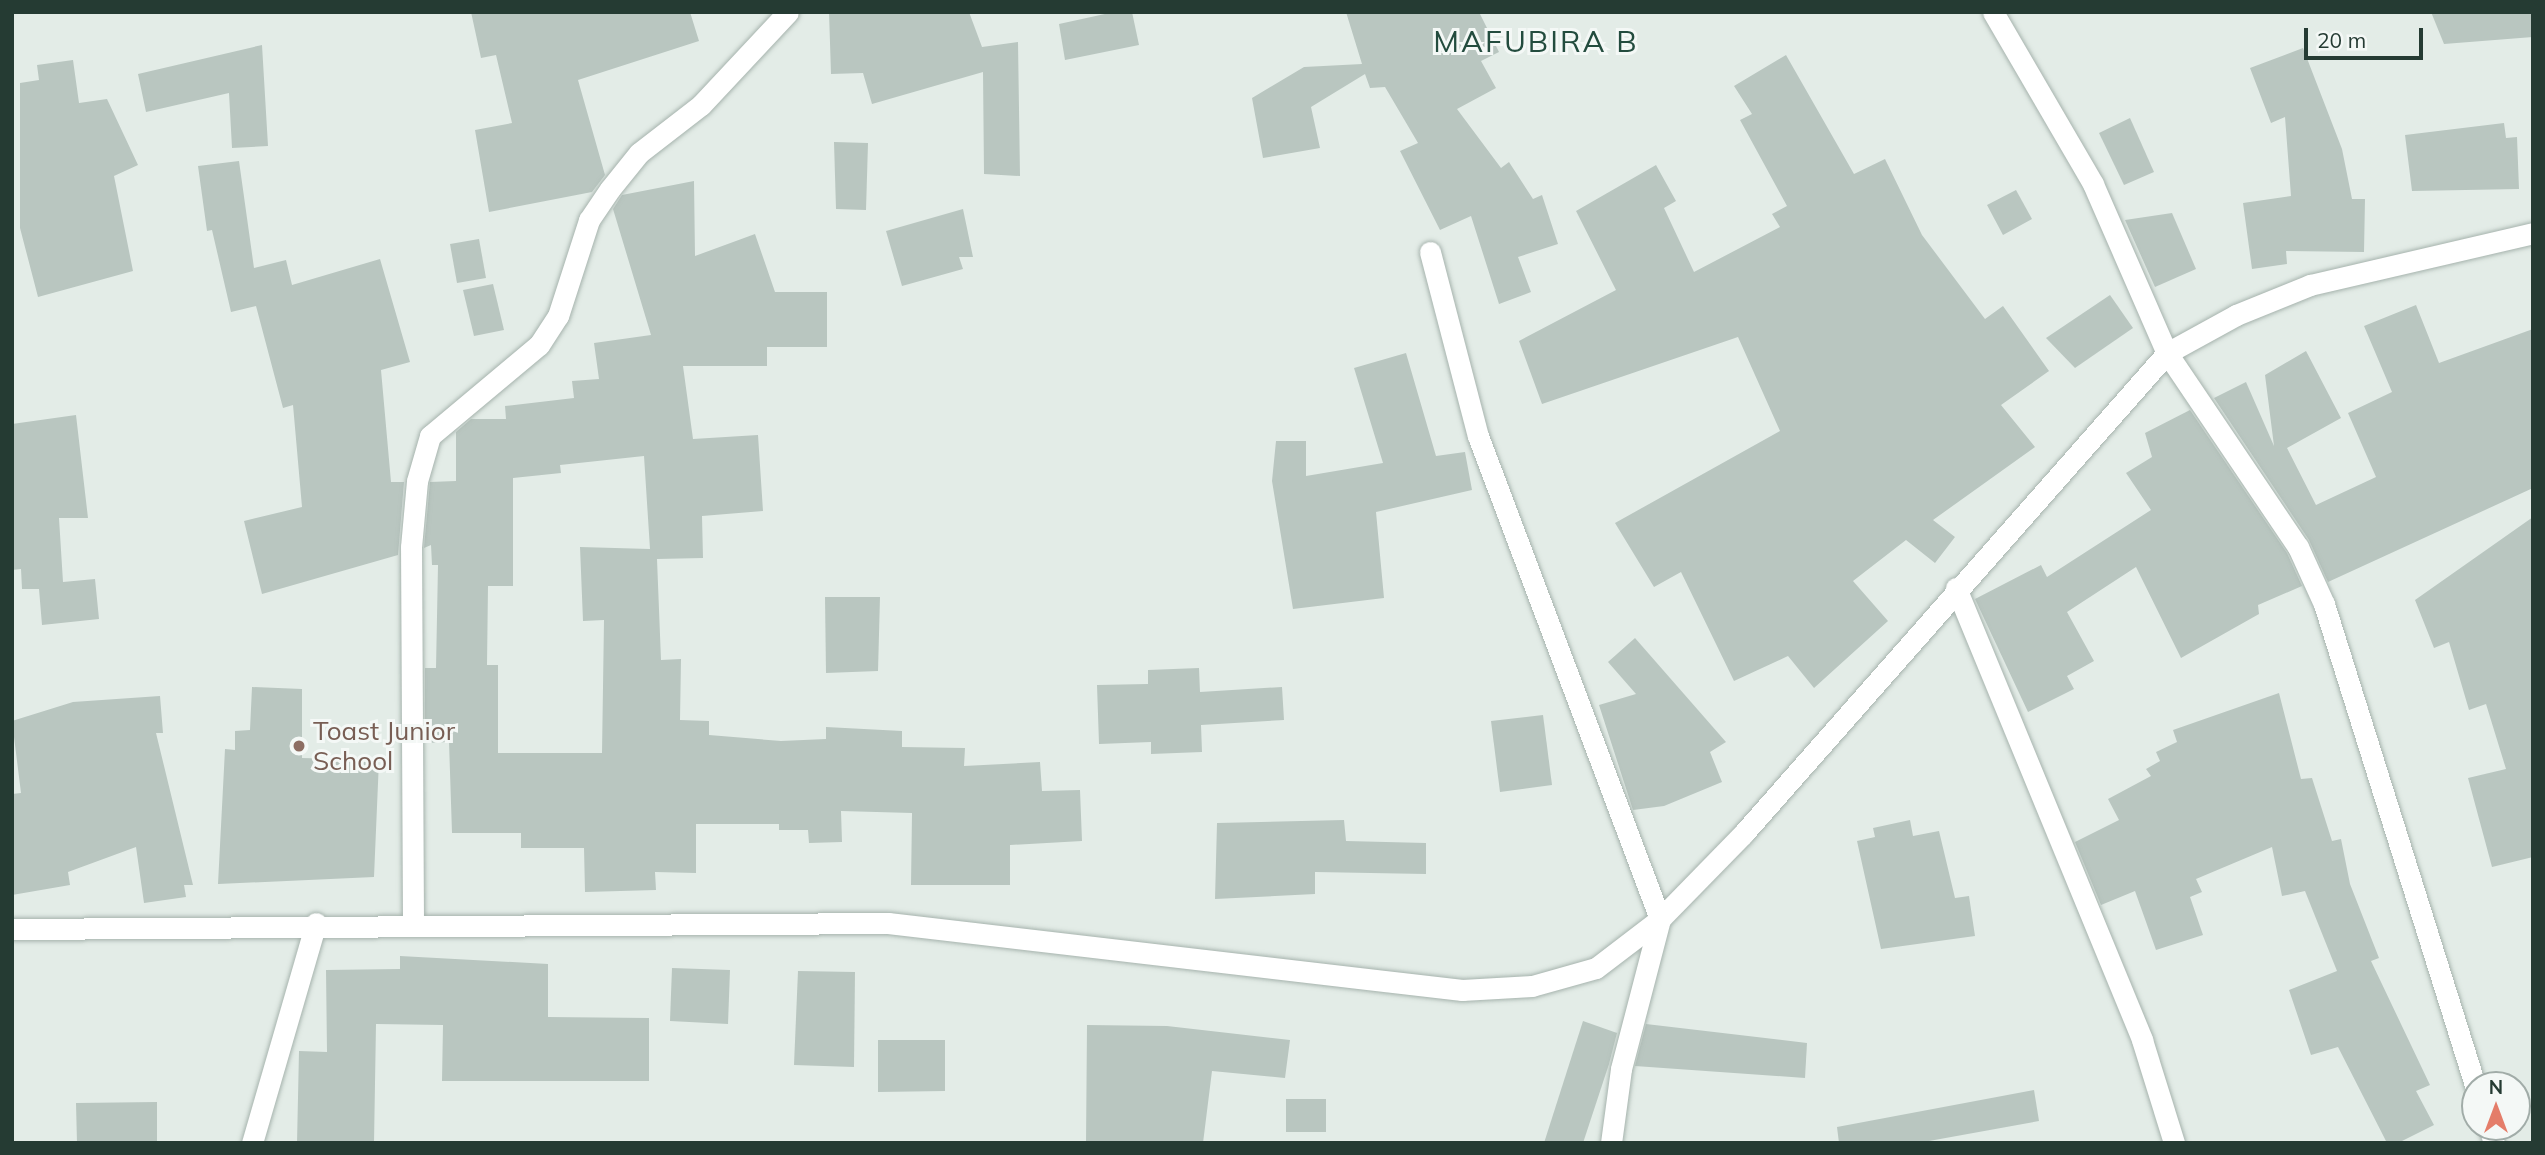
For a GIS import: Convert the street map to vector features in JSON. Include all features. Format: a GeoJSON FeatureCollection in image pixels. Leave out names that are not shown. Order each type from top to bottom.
{"type":"FeatureCollection","features":[{"type":"Feature","properties":{"kind":"street"},"geometry":{"type":"LineString","coordinates":[[413,923],[411,547],[417,481],[430,436],[539,345],[558,316],[589,220],[610,189],[639,153],[701,105],[788,12]]}},
{"type":"Feature","properties":{"kind":"street"},"geometry":{"type":"LineString","coordinates":[[1993,12],[2093,184],[2167,353],[2298,547],[2324,604],[2471,1071]]}},
{"type":"Feature","properties":{"kind":"street"},"geometry":{"type":"LineString","coordinates":[[12,929],[316,923],[888,923],[1462,990],[1532,986],[1596,968],[1660,919],[1743,834],[1956,588],[2167,353],[2236,315],[2311,285],[2533,233]]}},
{"type":"Feature","properties":{"kind":"street"},"geometry":{"type":"LineString","coordinates":[[1430,252],[1478,436],[1660,919],[1621,1069],[1611,1143]]}},
{"type":"Feature","properties":{"kind":"street"},"geometry":{"type":"LineString","coordinates":[[1956,588],[2142,1040],[2174,1143]]}},
{"type":"Feature","properties":{"kind":"street"},"geometry":{"type":"LineString","coordinates":[[252,1143],[316,923]]}},
{"type":"Feature","properties":{"kind":"building"},"geometry":{"type":"Polygon","coordinates":[[[471,12],[690,12],[699,41],[578,80],[605,175],[592,192],[489,212],[475,130],[512,123],[496,55],[481,58],[471,12]]]}},
{"type":"Feature","properties":{"kind":"building"},"geometry":{"type":"Polygon","coordinates":[[[829,12],[969,12],[982,47],[1018,42],[1020,176],[984,174],[983,72],[872,104],[863,73],[831,74],[829,12]]]}},
{"type":"Feature","properties":{"kind":"building"},"geometry":{"type":"Polygon","coordinates":[[[1114,12],[1132,12],[1139,45],[1065,60],[1059,24],[1114,12]]]}},
{"type":"Feature","properties":{"kind":"building"},"geometry":{"type":"Polygon","coordinates":[[[1346,12],[1479,12],[1499,52],[1481,61],[1496,88],[1457,109],[1501,168],[1509,162],[1533,199],[1542,195],[1558,244],[1518,257],[1531,292],[1499,304],[1471,216],[1440,230],[1400,151],[1418,143],[1385,87],[1370,88],[1365,74],[1311,107],[1320,148],[1263,158],[1252,98],[1304,67],[1362,64],[1346,12]]]}},
{"type":"Feature","properties":{"kind":"building"},"geometry":{"type":"Polygon","coordinates":[[[2431,12],[2533,12],[2533,37],[2444,44],[2431,12]]]}},
{"type":"Feature","properties":{"kind":"building"},"geometry":{"type":"Polygon","coordinates":[[[262,45],[268,146],[232,148],[229,93],[146,112],[138,74],[262,45]]]}},
{"type":"Feature","properties":{"kind":"building"},"geometry":{"type":"Polygon","coordinates":[[[2303,48],[2342,149],[2352,199],[2365,199],[2364,252],[2286,251],[2287,264],[2252,269],[2243,203],[2291,196],[2285,117],[2271,123],[2250,68],[2303,48]]]}},
{"type":"Feature","properties":{"kind":"building"},"geometry":{"type":"Polygon","coordinates":[[[1786,55],[1854,174],[1885,159],[1922,235],[1985,319],[2003,306],[2049,371],[2001,405],[2035,447],[1933,520],[1955,537],[1935,563],[1906,540],[1853,581],[1888,621],[1814,688],[1788,656],[1734,681],[1681,572],[1654,587],[1615,523],[1780,431],[1738,337],[1542,404],[1519,341],[1616,290],[1576,211],[1656,165],[1676,201],[1664,208],[1694,272],[1780,227],[1772,214],[1787,206],[1740,120],[1752,114],[1734,86],[1786,55]]]}},
{"type":"Feature","properties":{"kind":"building"},"geometry":{"type":"Polygon","coordinates":[[[73,60],[79,103],[107,99],[138,165],[114,176],[133,271],[38,297],[20,228],[20,83],[39,80],[37,65],[73,60]]]}},
{"type":"Feature","properties":{"kind":"building"},"geometry":{"type":"Polygon","coordinates":[[[2130,118],[2154,172],[2124,185],[2099,133],[2130,118]]]}},
{"type":"Feature","properties":{"kind":"building"},"geometry":{"type":"Polygon","coordinates":[[[2504,123],[2506,138],[2517,137],[2519,189],[2412,191],[2405,135],[2504,123]]]}},
{"type":"Feature","properties":{"kind":"building"},"geometry":{"type":"Polygon","coordinates":[[[834,142],[868,143],[866,210],[836,209],[834,142]]]}},
{"type":"Feature","properties":{"kind":"building"},"geometry":{"type":"Polygon","coordinates":[[[239,161],[254,268],[286,260],[292,285],[380,259],[410,362],[381,370],[391,482],[404,482],[398,555],[262,594],[244,521],[302,507],[293,405],[283,408],[256,306],[231,312],[212,230],[207,231],[198,166],[239,161]]]}},
{"type":"Feature","properties":{"kind":"building"},"geometry":{"type":"Polygon","coordinates":[[[694,181],[695,256],[755,234],[775,292],[827,292],[827,347],[767,347],[767,366],[683,366],[693,439],[758,435],[763,511],[702,516],[703,558],[657,559],[661,660],[681,659],[680,720],[709,721],[709,735],[781,741],[826,739],[826,727],[902,731],[902,747],[965,748],[964,766],[1040,762],[1042,791],[1080,790],[1082,841],[1010,845],[1010,885],[911,885],[912,813],[841,811],[842,842],[809,843],[808,830],[779,830],[779,824],[696,824],[696,873],[655,872],[656,890],[585,892],[584,848],[521,848],[521,833],[452,833],[449,742],[425,743],[425,668],[436,668],[438,565],[432,565],[431,545],[424,548],[430,482],[456,481],[456,432],[471,419],[506,419],[505,406],[574,398],[572,381],[599,379],[594,343],[651,335],[613,209],[622,195],[694,181]],[[644,456],[560,465],[561,473],[513,478],[513,586],[488,586],[487,665],[498,665],[498,753],[602,753],[604,620],[583,621],[580,547],[650,549],[644,456]]]}},
{"type":"Feature","properties":{"kind":"building"},"geometry":{"type":"Polygon","coordinates":[[[2016,190],[2032,219],[2003,235],[1987,205],[2016,190]]]}},
{"type":"Feature","properties":{"kind":"building"},"geometry":{"type":"Polygon","coordinates":[[[963,209],[973,257],[959,257],[963,269],[902,286],[886,231],[963,209]]]}},
{"type":"Feature","properties":{"kind":"building"},"geometry":{"type":"Polygon","coordinates":[[[2172,213],[2196,269],[2155,287],[2125,220],[2172,213]]]}},
{"type":"Feature","properties":{"kind":"building"},"geometry":{"type":"Polygon","coordinates":[[[479,239],[486,278],[457,283],[450,244],[479,239]]]}},
{"type":"Feature","properties":{"kind":"building"},"geometry":{"type":"Polygon","coordinates":[[[493,284],[504,330],[474,336],[463,290],[493,284]]]}},
{"type":"Feature","properties":{"kind":"building"},"geometry":{"type":"Polygon","coordinates":[[[2110,295],[2133,328],[2075,368],[2046,338],[2110,295]]]}},
{"type":"Feature","properties":{"kind":"building"},"geometry":{"type":"Polygon","coordinates":[[[2416,305],[2439,363],[2533,329],[2533,488],[2328,582],[2309,540],[2214,398],[2246,382],[2274,446],[2265,375],[2306,351],[2341,418],[2287,448],[2316,505],[2376,477],[2348,413],[2392,392],[2364,326],[2416,305]]]}},
{"type":"Feature","properties":{"kind":"building"},"geometry":{"type":"Polygon","coordinates":[[[1406,353],[1436,456],[1465,452],[1472,490],[1376,512],[1384,598],[1293,609],[1272,481],[1276,441],[1306,441],[1306,476],[1383,463],[1354,368],[1406,353]]]}},
{"type":"Feature","properties":{"kind":"building"},"geometry":{"type":"Polygon","coordinates":[[[2190,410],[2287,553],[2302,586],[2258,605],[2259,614],[2181,658],[2136,567],[2067,612],[2094,661],[2067,676],[2074,689],[2028,712],[1975,599],[2041,565],[2047,577],[2151,510],[2126,473],[2152,457],[2145,433],[2190,410]]]}},
{"type":"Feature","properties":{"kind":"building"},"geometry":{"type":"Polygon","coordinates":[[[76,415],[88,518],[59,518],[63,582],[95,579],[99,619],[42,625],[39,589],[22,589],[21,569],[12,570],[12,424],[76,415]]]}},
{"type":"Feature","properties":{"kind":"building"},"geometry":{"type":"Polygon","coordinates":[[[2533,517],[2533,857],[2492,867],[2468,778],[2506,769],[2486,704],[2469,710],[2449,642],[2434,648],[2415,600],[2533,517]]]}},
{"type":"Feature","properties":{"kind":"building"},"geometry":{"type":"Polygon","coordinates":[[[825,597],[880,597],[878,671],[826,673],[825,597]]]}},
{"type":"Feature","properties":{"kind":"building"},"geometry":{"type":"Polygon","coordinates":[[[1635,638],[1726,742],[1710,752],[1722,782],[1664,806],[1633,810],[1599,705],[1636,694],[1608,662],[1635,638]]]}},
{"type":"Feature","properties":{"kind":"building"},"geometry":{"type":"Polygon","coordinates":[[[1199,668],[1200,692],[1282,687],[1284,720],[1201,725],[1202,752],[1151,754],[1151,742],[1099,744],[1097,685],[1148,684],[1148,670],[1199,668]]]}},
{"type":"Feature","properties":{"kind":"building"},"geometry":{"type":"Polygon","coordinates":[[[252,687],[302,689],[302,758],[379,760],[374,877],[218,884],[225,749],[235,750],[235,731],[250,730],[252,687]]]}},
{"type":"Feature","properties":{"kind":"building"},"geometry":{"type":"Polygon","coordinates":[[[2279,693],[2301,779],[2312,778],[2332,841],[2341,839],[2350,884],[2379,958],[2371,961],[2430,1085],[2416,1091],[2434,1125],[2398,1143],[2387,1143],[2338,1047],[2311,1055],[2289,990],[2337,971],[2305,891],[2282,896],[2272,847],[2196,879],[2202,892],[2190,897],[2203,935],[2156,950],[2135,891],[2101,905],[2075,842],[2119,820],[2108,799],[2151,776],[2146,769],[2160,761],[2156,752],[2177,742],[2173,730],[2279,693]]]}},
{"type":"Feature","properties":{"kind":"building"},"geometry":{"type":"Polygon","coordinates":[[[160,696],[163,733],[156,733],[193,885],[184,885],[186,897],[144,903],[136,847],[68,872],[70,885],[12,895],[12,794],[21,793],[12,721],[73,702],[160,696]]]}},
{"type":"Feature","properties":{"kind":"building"},"geometry":{"type":"Polygon","coordinates":[[[1543,715],[1552,785],[1500,792],[1491,721],[1543,715]]]}},
{"type":"Feature","properties":{"kind":"building"},"geometry":{"type":"Polygon","coordinates":[[[1344,820],[1346,841],[1426,843],[1426,874],[1315,872],[1315,894],[1215,899],[1217,823],[1344,820]]]}},
{"type":"Feature","properties":{"kind":"building"},"geometry":{"type":"Polygon","coordinates":[[[1910,820],[1913,836],[1939,831],[1955,898],[1969,896],[1975,936],[1881,949],[1857,841],[1875,837],[1873,828],[1910,820]]]}},
{"type":"Feature","properties":{"kind":"building"},"geometry":{"type":"Polygon","coordinates":[[[400,956],[548,964],[548,1017],[649,1018],[649,1081],[442,1081],[443,1025],[376,1024],[374,1143],[297,1143],[299,1051],[327,1052],[326,970],[400,969],[400,956]]]}},
{"type":"Feature","properties":{"kind":"building"},"geometry":{"type":"Polygon","coordinates":[[[672,968],[730,970],[728,1024],[670,1021],[672,968]]]}},
{"type":"Feature","properties":{"kind":"building"},"geometry":{"type":"Polygon","coordinates":[[[798,971],[855,972],[854,1067],[794,1065],[798,971]]]}},
{"type":"Feature","properties":{"kind":"building"},"geometry":{"type":"Polygon","coordinates":[[[1583,1021],[1617,1033],[1609,1064],[1583,1143],[1544,1143],[1583,1021]]]}},
{"type":"Feature","properties":{"kind":"building"},"geometry":{"type":"Polygon","coordinates":[[[1646,1024],[1807,1043],[1805,1078],[1635,1066],[1646,1024]]]}},
{"type":"Feature","properties":{"kind":"building"},"geometry":{"type":"Polygon","coordinates":[[[1087,1025],[1167,1026],[1290,1040],[1285,1078],[1212,1071],[1203,1143],[1086,1143],[1087,1025]]]}},
{"type":"Feature","properties":{"kind":"building"},"geometry":{"type":"Polygon","coordinates":[[[878,1040],[945,1040],[945,1091],[878,1092],[878,1040]]]}},
{"type":"Feature","properties":{"kind":"building"},"geometry":{"type":"Polygon","coordinates":[[[2034,1090],[2039,1121],[1918,1143],[1839,1143],[1837,1127],[2034,1090]]]}},
{"type":"Feature","properties":{"kind":"building"},"geometry":{"type":"Polygon","coordinates":[[[1286,1099],[1326,1099],[1326,1132],[1286,1132],[1286,1099]]]}},
{"type":"Feature","properties":{"kind":"building"},"geometry":{"type":"Polygon","coordinates":[[[157,1102],[157,1143],[77,1143],[76,1103],[157,1102]]]}},
{"type":"Feature","properties":{"kind":"place","name":"Toast Junior School"},"geometry":{"type":"Point","coordinates":[299,746]}},
{"type":"Feature","properties":{"kind":"district","name":"MAFUBIRA B"},"geometry":{"type":"Point","coordinates":[1536,41]}}]}
